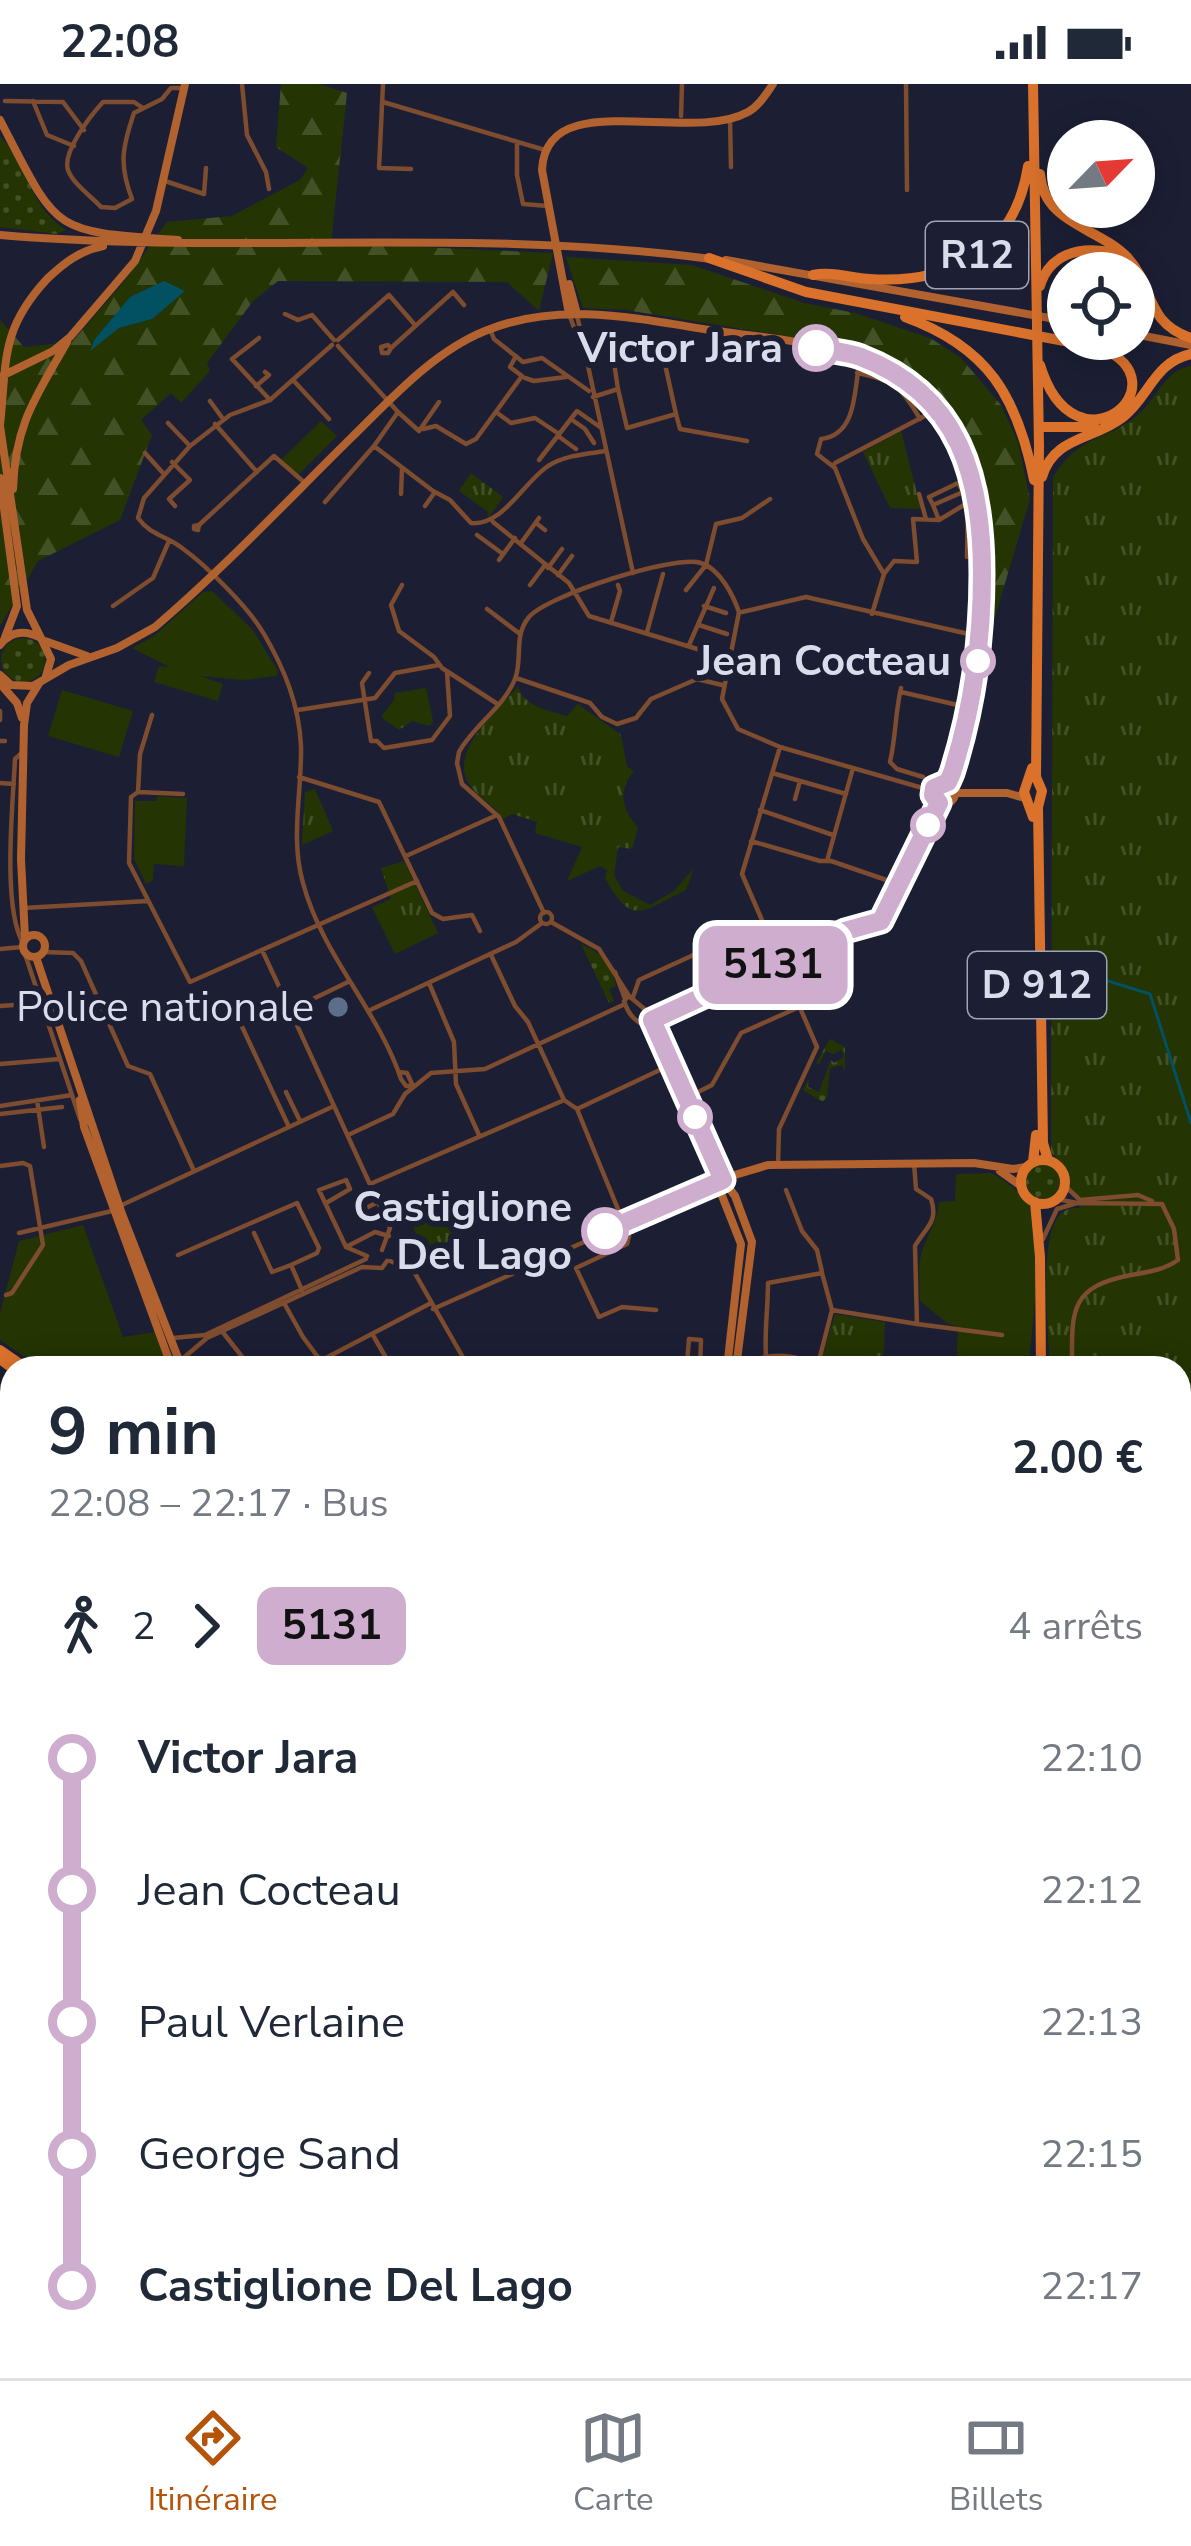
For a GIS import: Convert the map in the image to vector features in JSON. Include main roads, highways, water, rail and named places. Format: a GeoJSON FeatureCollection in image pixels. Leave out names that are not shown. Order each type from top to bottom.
{"type":"FeatureCollection","features":[{"type":"Feature","properties":{"kind":"main road","name":"D 912"},"geometry":{"type":"LineString","coordinates":[[1035,84],[1036,290]]}},
{"type":"Feature","properties":{"kind":"main road","name":"D 912"},"geometry":{"type":"LineString","coordinates":[[1029,1165],[1037,1118],[1037,893],[1031,792],[1037,731],[1035,84]]}},
{"type":"Feature","properties":{"kind":"main road","name":"R12"},"geometry":{"type":"LineString","coordinates":[[814,275],[917,277],[957,267],[979,255],[998,238],[1017,209],[1028,172],[1033,104]]}},
{"type":"Feature","properties":{"kind":"main road","name":"R12"},"geometry":{"type":"LineString","coordinates":[[1038,142],[1040,182],[1052,206],[1124,253],[1159,318],[1191,342]]}},
{"type":"Feature","properties":{"kind":"main road","name":"R12"},"geometry":{"type":"LineString","coordinates":[[709,258],[806,292],[1101,348],[1127,368],[1132,388],[1129,398],[1110,417],[1078,416],[1051,391],[1036,350]]}},
{"type":"Feature","properties":{"kind":"main road","name":"R12"},"geometry":{"type":"LineString","coordinates":[[1036,290],[1047,271]]}},
{"type":"Feature","properties":{"kind":"main road","name":"R12"},"geometry":{"type":"LineString","coordinates":[[868,305],[928,325],[978,358],[1002,386],[1018,417],[1035,484]]}},
{"type":"Feature","properties":{"kind":"main road"},"geometry":{"type":"LineString","coordinates":[[1040,501],[1043,472],[1052,455],[1068,442],[1127,415],[1163,367],[1191,355]]}},
{"type":"Feature","properties":{"kind":"main road","name":"D 912"},"geometry":{"type":"LineString","coordinates":[[1037,422],[1040,501],[1031,792],[1042,1143],[1048,1160]]}},
{"type":"Feature","properties":{"kind":"main road"},"geometry":{"type":"LineString","coordinates":[[1037,422],[1106,428]]}},
{"type":"Feature","properties":{"kind":"main road"},"geometry":{"type":"LineString","coordinates":[[1040,1257],[1053,1201],[1065,1186],[1063,1171],[1048,1160],[1029,1165],[1021,1186],[1035,1202],[1041,1356]]}},
{"type":"Feature","properties":{"kind":"main road"},"geometry":{"type":"LineString","coordinates":[[1035,1202],[1053,1201]]}},
{"type":"Feature","properties":{"kind":"water"},"geometry":{"type":"Polygon","coordinates":[[[164,281],[185,291],[152,319],[119,328],[90,351],[130,297],[164,281]]]}},
{"type":"Feature","properties":{"kind":"waterway"},"geometry":{"type":"LineString","coordinates":[[1053,964],[1150,994],[1191,1123]]}},
{"type":"Feature","properties":{"kind":"place","name":"Victor Jara"},"geometry":{"type":"Point","coordinates":[816,348]}},
{"type":"Feature","properties":{"kind":"place","name":"Jean Cocteau"},"geometry":{"type":"Point","coordinates":[978,661]}},
{"type":"Feature","properties":{"kind":"place","name":"Police nationale"},"geometry":{"type":"Point","coordinates":[338,1007]}},
{"type":"Feature","properties":{"kind":"place","name":"Castiglione Del Lago"},"geometry":{"type":"Point","coordinates":[605,1231]}}]}
